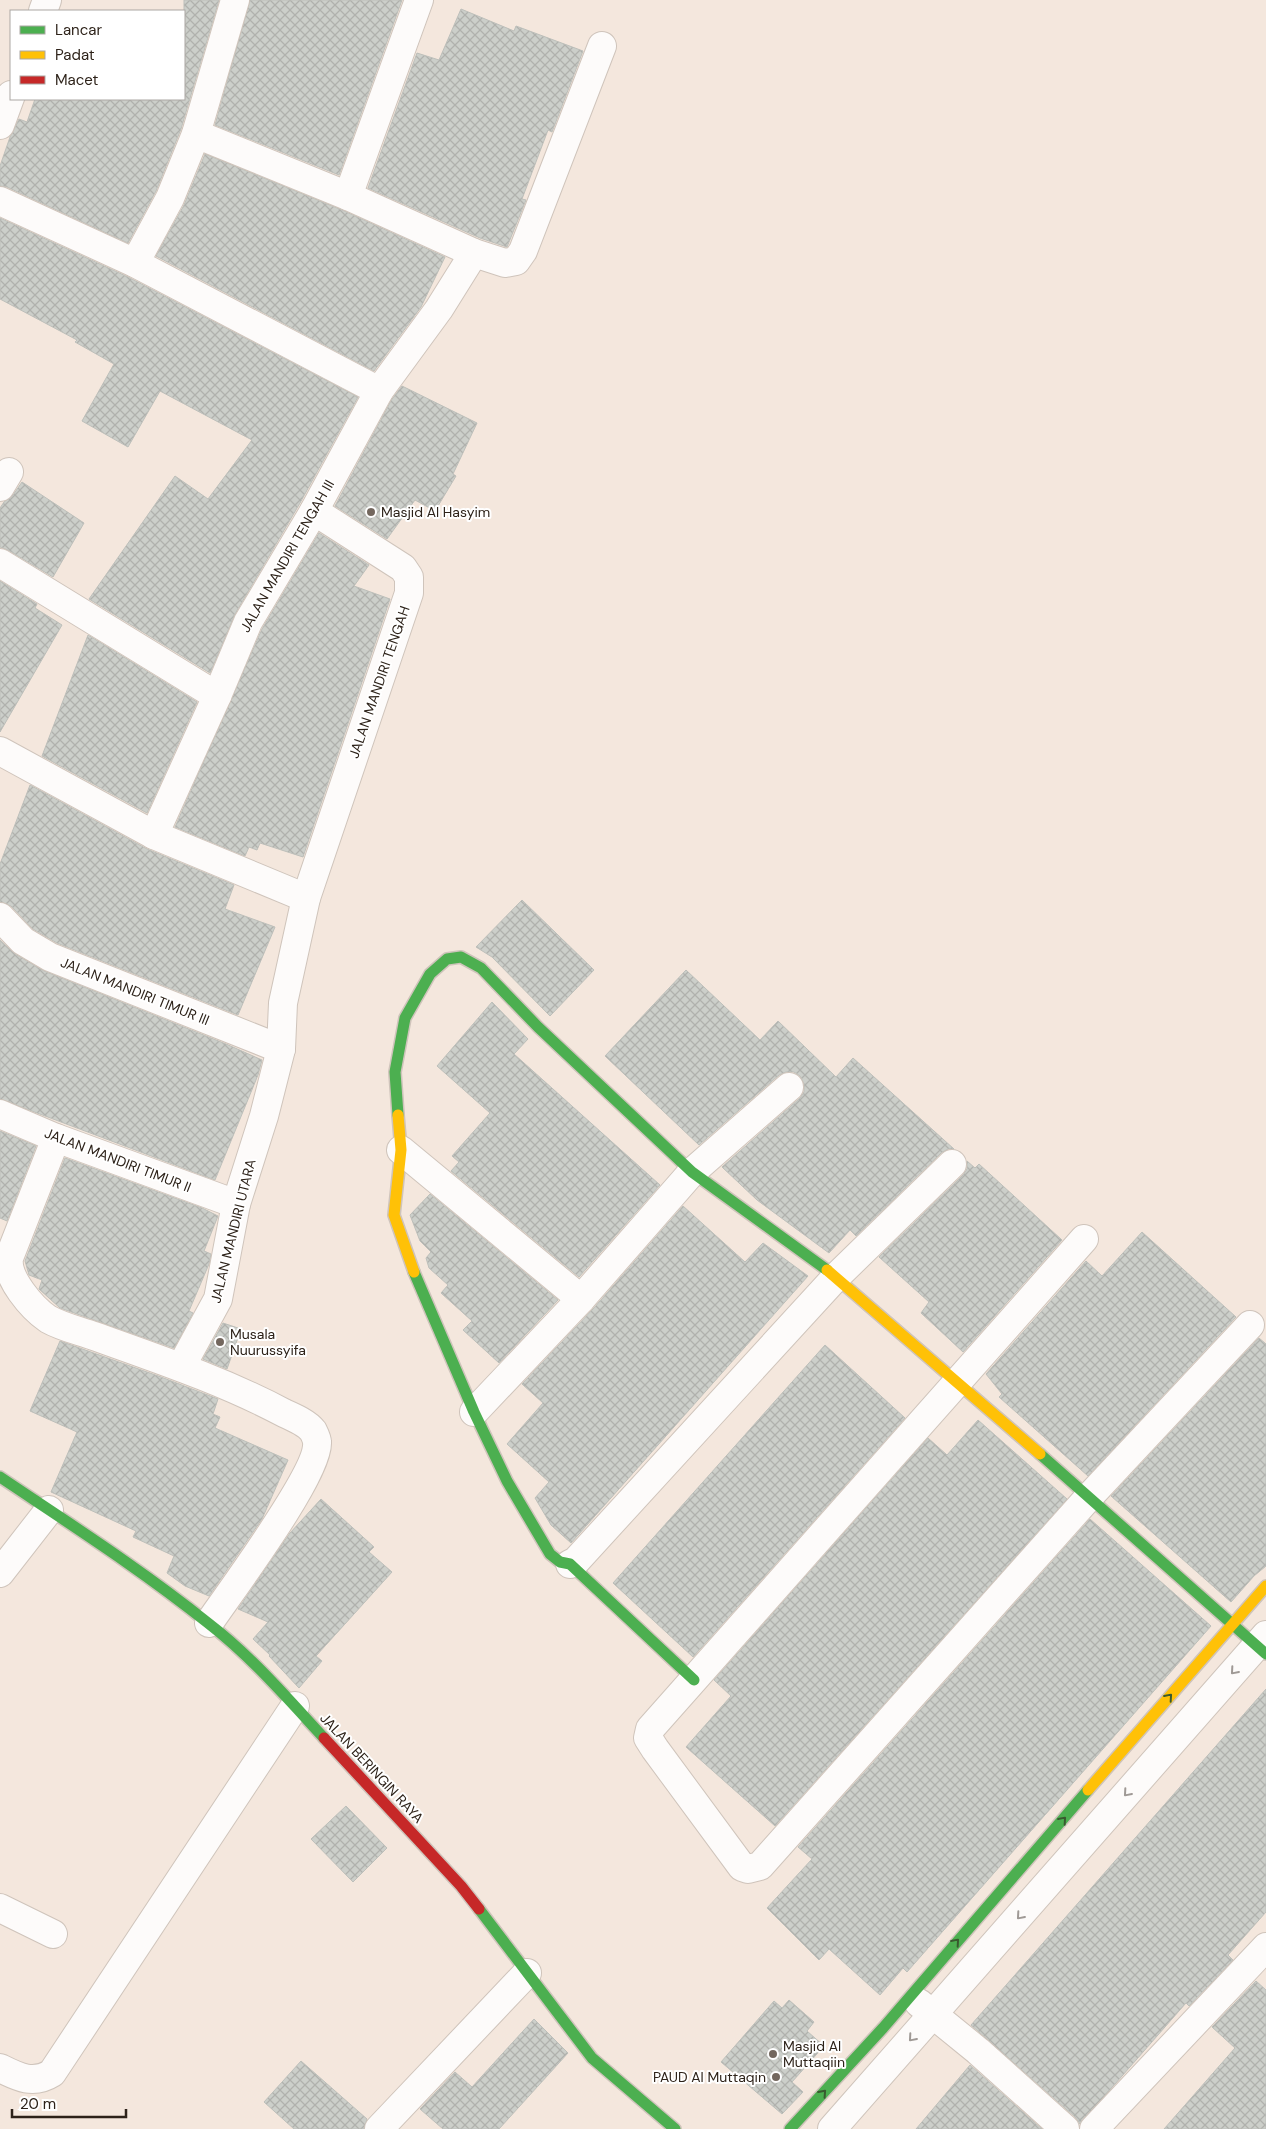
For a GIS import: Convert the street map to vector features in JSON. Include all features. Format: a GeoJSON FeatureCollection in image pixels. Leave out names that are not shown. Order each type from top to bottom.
{"type":"FeatureCollection","features":[{"type":"Feature","properties":{"kind":"street"},"geometry":{"type":"LineString","coordinates":[[135,263],[170,198],[196,134],[234,0]]}},
{"type":"Feature","properties":{"kind":"street"},"geometry":{"type":"LineString","coordinates":[[348,196],[419,0]]}},
{"type":"Feature","properties":{"kind":"street"},"geometry":{"type":"LineString","coordinates":[[196,134],[348,196],[474,253],[505,263],[516,261],[523,251],[602,46]]}},
{"type":"Feature","properties":{"kind":"street"},"geometry":{"type":"LineString","coordinates":[[0,125],[10,98]]}},
{"type":"Feature","properties":{"kind":"street"},"geometry":{"type":"LineString","coordinates":[[0,201],[135,263],[379,392]]}},
{"type":"Feature","properties":{"kind":"street","name":"JALAN MANDIRI TENGAH III"},"geometry":{"type":"LineString","coordinates":[[154,834],[217,696],[248,622],[314,511],[379,392],[439,309],[474,253]]}},
{"type":"Feature","properties":{"kind":"street","name":"JALAN MANDIRI TENGAH"},"geometry":{"type":"LineString","coordinates":[[281,1049],[282,1003],[306,898],[409,593],[409,577],[403,568],[314,511]]}},
{"type":"Feature","properties":{"kind":"street"},"geometry":{"type":"LineString","coordinates":[[0,563],[217,696]]}},
{"type":"Feature","properties":{"kind":"street"},"geometry":{"type":"LineString","coordinates":[[0,751],[154,834],[306,898]]}},
{"type":"Feature","properties":{"kind":"street","name":"JALAN MANDIRI TIMUR III"},"geometry":{"type":"LineString","coordinates":[[0,917],[23,941],[50,957],[281,1049]]}},
{"type":"Feature","properties":{"kind":"street"},"geometry":{"type":"LineString","coordinates":[[694,1680],[570,1564],[560,1562],[550,1554],[507,1481],[474,1412],[420,1290],[394,1215],[401,1150],[395,1072],[405,1018],[430,974],[447,959],[461,957],[481,968],[538,1027],[692,1172],[836,1278],[957,1381],[1233,1624],[1263,1645],[832,2129]]}},
{"type":"Feature","properties":{"kind":"street","name":"JALAN MANDIRI UTARA"},"geometry":{"type":"LineString","coordinates":[[181,1367],[218,1299],[236,1204],[264,1116],[281,1049]]}},
{"type":"Feature","properties":{"kind":"street"},"geometry":{"type":"LineString","coordinates":[[474,1412],[581,1298],[692,1172],[789,1087]]}},
{"type":"Feature","properties":{"kind":"street","name":"JALAN MANDIRI TIMUR II"},"geometry":{"type":"LineString","coordinates":[[0,1114],[56,1138],[236,1204]]}},
{"type":"Feature","properties":{"kind":"street"},"geometry":{"type":"LineString","coordinates":[[56,1138],[8,1264],[10,1273],[21,1292],[50,1320],[181,1367],[269,1404],[296,1419],[312,1431],[317,1442],[314,1460],[299,1490],[209,1623]]}},
{"type":"Feature","properties":{"kind":"street"},"geometry":{"type":"LineString","coordinates":[[401,1150],[581,1298]]}},
{"type":"Feature","properties":{"kind":"street"},"geometry":{"type":"LineString","coordinates":[[570,1564],[576,1561],[836,1278],[952,1164]]}},
{"type":"Feature","properties":{"kind":"street"},"geometry":{"type":"LineString","coordinates":[[1084,1240],[650,1729],[648,1738],[742,1867],[754,1869],[760,1866],[1088,1498],[1250,1326]]}},
{"type":"Feature","properties":{"kind":"street","name":"JALAN BERINGIN RAYA"},"geometry":{"type":"LineString","coordinates":[[0,1477],[93,1539],[209,1623],[258,1667],[460,1886],[592,2058],[675,2129]]}},
{"type":"Feature","properties":{"kind":"street"},"geometry":{"type":"LineString","coordinates":[[0,1573],[49,1510]]}},
{"type":"Feature","properties":{"kind":"street"},"geometry":{"type":"LineString","coordinates":[[790,2129],[884,2028],[1266,1586]]}},
{"type":"Feature","properties":{"kind":"street"},"geometry":{"type":"LineString","coordinates":[[0,2068],[17,2076],[32,2080],[43,2079],[52,2073],[295,1706]]}},
{"type":"Feature","properties":{"kind":"street"},"geometry":{"type":"LineString","coordinates":[[0,1908],[54,1934]]}},
{"type":"Feature","properties":{"kind":"street"},"geometry":{"type":"LineString","coordinates":[[1094,2129],[1266,1947]]}},
{"type":"Feature","properties":{"kind":"street"},"geometry":{"type":"LineString","coordinates":[[379,2129],[527,1973]]}},
{"type":"Feature","properties":{"kind":"street"},"geometry":{"type":"LineString","coordinates":[[910,1996],[978,2051],[1065,2129]]}},
{"type":"Feature","properties":{"kind":"building"},"geometry":{"type":"Polygon","coordinates":[[[184,0],[219,0],[181,129],[156,191],[128,243],[7,187],[0,186],[0,166],[10,137],[19,119],[27,122],[35,100],[185,100],[184,0]]]}},
{"type":"Feature","properties":{"kind":"building"},"geometry":{"type":"Polygon","coordinates":[[[250,0],[402,0],[339,175],[215,125],[250,0]]]}},
{"type":"Feature","properties":{"kind":"building"},"geometry":{"type":"Polygon","coordinates":[[[461,9],[514,31],[516,26],[583,51],[552,132],[548,130],[522,199],[526,200],[507,247],[480,238],[368,188],[417,53],[439,60],[461,9]]]}},
{"type":"Feature","properties":{"kind":"building"},"geometry":{"type":"Polygon","coordinates":[[[205,154],[342,210],[445,257],[421,307],[374,371],[156,256],[184,205],[205,154]]]}},
{"type":"Feature","properties":{"kind":"building"},"geometry":{"type":"Polygon","coordinates":[[[0,218],[128,277],[358,397],[300,503],[235,614],[210,673],[89,599],[175,476],[208,499],[252,440],[160,391],[128,447],[82,421],[114,364],[75,342],[77,340],[0,299],[0,218]]]}},
{"type":"Feature","properties":{"kind":"building"},"geometry":{"type":"Polygon","coordinates":[[[402,386],[477,423],[453,474],[456,476],[435,511],[415,500],[387,539],[335,506],[392,399],[402,386]]]}},
{"type":"Feature","properties":{"kind":"building"},"geometry":{"type":"Polygon","coordinates":[[[22,482],[84,523],[53,577],[0,547],[0,508],[13,495],[22,482]]]}},
{"type":"Feature","properties":{"kind":"building"},"geometry":{"type":"Polygon","coordinates":[[[319,533],[369,565],[354,586],[390,599],[303,857],[260,843],[257,850],[249,847],[245,856],[175,827],[262,629],[319,533]]]}},
{"type":"Feature","properties":{"kind":"building"},"geometry":{"type":"Polygon","coordinates":[[[0,581],[37,604],[35,608],[62,625],[0,732],[0,581]]]}},
{"type":"Feature","properties":{"kind":"building"},"geometry":{"type":"Polygon","coordinates":[[[88,635],[197,702],[147,813],[42,756],[88,635]]]}},
{"type":"Feature","properties":{"kind":"building"},"geometry":{"type":"Polygon","coordinates":[[[30,785],[147,849],[234,885],[225,909],[275,927],[238,1015],[57,943],[33,929],[11,906],[0,902],[0,864],[30,785]]]}},
{"type":"Feature","properties":{"kind":"building"},"geometry":{"type":"Polygon","coordinates":[[[522,900],[594,970],[550,1016],[492,957],[476,947],[522,900]]]}},
{"type":"Feature","properties":{"kind":"building"},"geometry":{"type":"Polygon","coordinates":[[[0,940],[15,954],[44,971],[262,1060],[258,1075],[215,1180],[0,1099],[0,940]]]}},
{"type":"Feature","properties":{"kind":"building"},"geometry":{"type":"Polygon","coordinates":[[[686,970],[760,1040],[778,1021],[836,1077],[853,1058],[954,1149],[948,1149],[941,1153],[856,1236],[850,1230],[829,1253],[757,1200],[722,1167],[800,1098],[804,1092],[804,1084],[800,1076],[794,1072],[786,1072],[779,1075],[699,1145],[605,1056],[686,970]]]}},
{"type":"Feature","properties":{"kind":"building"},"geometry":{"type":"Polygon","coordinates":[[[492,1002],[528,1039],[514,1054],[660,1185],[579,1277],[451,1171],[459,1162],[452,1156],[490,1113],[437,1066],[492,1002]]]}},
{"type":"Feature","properties":{"kind":"building"},"geometry":{"type":"Polygon","coordinates":[[[0,1131],[36,1146],[7,1221],[0,1218],[0,1131]]]}},
{"type":"Feature","properties":{"kind":"building"},"geometry":{"type":"Polygon","coordinates":[[[65,1158],[202,1208],[218,1216],[204,1251],[211,1254],[209,1264],[189,1311],[193,1313],[174,1348],[60,1308],[39,1289],[42,1280],[29,1275],[25,1261],[65,1158]]]}},
{"type":"Feature","properties":{"kind":"building"},"geometry":{"type":"Polygon","coordinates":[[[967,1161],[975,1168],[979,1164],[1062,1240],[963,1352],[921,1313],[929,1302],[879,1257],[963,1175],[967,1169],[967,1161]]]}},
{"type":"Feature","properties":{"kind":"building"},"geometry":{"type":"Polygon","coordinates":[[[430,1194],[558,1300],[499,1363],[463,1330],[472,1321],[441,1293],[448,1285],[429,1268],[426,1258],[431,1252],[420,1241],[410,1215],[430,1194]]]}},
{"type":"Feature","properties":{"kind":"building"},"geometry":{"type":"Polygon","coordinates":[[[683,1206],[745,1262],[763,1243],[808,1276],[571,1543],[551,1525],[535,1498],[549,1482],[507,1444],[543,1403],[522,1384],[593,1309],[683,1206]]]}},
{"type":"Feature","properties":{"kind":"building"},"geometry":{"type":"Polygon","coordinates":[[[1142,1232],[1236,1317],[1088,1476],[999,1397],[1002,1394],[986,1374],[1086,1261],[1102,1276],[1142,1232]]]}},
{"type":"Feature","properties":{"kind":"building","name":"Musala Nuurussyifa"},"geometry":{"type":"Polygon","coordinates":[[[223,1323],[241,1329],[227,1369],[203,1359],[223,1323]]]}},
{"type":"Feature","properties":{"kind":"building"},"geometry":{"type":"Polygon","coordinates":[[[1259,1338],[1266,1344],[1266,1566],[1254,1576],[1231,1602],[1111,1496],[1259,1338]]]}},
{"type":"Feature","properties":{"kind":"building"},"geometry":{"type":"Polygon","coordinates":[[[60,1341],[218,1399],[213,1414],[220,1417],[215,1428],[288,1460],[262,1519],[209,1596],[185,1586],[167,1573],[174,1556],[133,1537],[136,1531],[51,1492],[77,1432],[30,1411],[60,1341]]]}},
{"type":"Feature","properties":{"kind":"building"},"geometry":{"type":"Polygon","coordinates":[[[825,1345],[905,1418],[693,1657],[613,1583],[825,1345]]]}},
{"type":"Feature","properties":{"kind":"building"},"geometry":{"type":"Polygon","coordinates":[[[978,1420],[1067,1499],[775,1826],[686,1747],[731,1696],[714,1680],[928,1438],[947,1455],[978,1420]]]}},
{"type":"Feature","properties":{"kind":"building"},"geometry":{"type":"Polygon","coordinates":[[[321,1499],[374,1547],[369,1552],[392,1572],[316,1656],[322,1661],[299,1688],[253,1639],[268,1622],[238,1609],[290,1533],[321,1499]]]}},
{"type":"Feature","properties":{"kind":"building"},"geometry":{"type":"Polygon","coordinates":[[[1090,1519],[1211,1626],[907,1972],[903,1968],[880,1995],[829,1949],[819,1960],[767,1908],[812,1859],[798,1847],[1090,1519]]]}},
{"type":"Feature","properties":{"kind":"building"},"geometry":{"type":"Polygon","coordinates":[[[1266,1689],[1266,1912],[1228,1955],[1233,1960],[1189,2006],[1186,2003],[1080,2124],[1075,2117],[971,2025],[1266,1689]]]}},
{"type":"Feature","properties":{"kind":"building"},"geometry":{"type":"Polygon","coordinates":[[[346,1806],[387,1848],[353,1882],[311,1839],[346,1806]]]}},
{"type":"Feature","properties":{"kind":"building"},"geometry":{"type":"Polygon","coordinates":[[[1256,1981],[1266,1990],[1266,2129],[1164,2129],[1235,2048],[1212,2027],[1256,1981]]]}},
{"type":"Feature","properties":{"kind":"building","name":"Masjid Al Muttaqiin"},"geometry":{"type":"Polygon","coordinates":[[[789,2000],[814,2022],[807,2031],[824,2046],[792,2082],[803,2092],[782,2114],[721,2062],[774,2001],[782,2008],[789,2000]]]}},
{"type":"Feature","properties":{"kind":"building"},"geometry":{"type":"Polygon","coordinates":[[[534,2019],[568,2053],[499,2129],[443,2129],[420,2109],[455,2072],[472,2087],[534,2019]]]}},
{"type":"Feature","properties":{"kind":"building"},"geometry":{"type":"Polygon","coordinates":[[[301,2061],[367,2119],[364,2129],[294,2129],[264,2102],[301,2061]]]}},
{"type":"Feature","properties":{"kind":"building"},"geometry":{"type":"Polygon","coordinates":[[[970,2065],[1042,2129],[916,2129],[970,2065]]]}},
{"type":"Feature","properties":{"kind":"traffic: fast"},"geometry":{"type":"LineString","coordinates":[[398,1115],[395,1072],[405,1018],[430,974],[447,959],[461,957],[481,968],[538,1027],[692,1172],[827,1270]]}},
{"type":"Feature","properties":{"kind":"traffic: fast"},"geometry":{"type":"LineString","coordinates":[[414,1272],[474,1412],[507,1481],[550,1554],[560,1562],[570,1564],[694,1680]]}},
{"type":"Feature","properties":{"kind":"traffic: fast"},"geometry":{"type":"LineString","coordinates":[[1040,1454],[1266,1654]]}},
{"type":"Feature","properties":{"kind":"traffic: fast"},"geometry":{"type":"LineString","coordinates":[[0,1477],[132,1566],[208,1623],[254,1663],[324,1738]]}},
{"type":"Feature","properties":{"kind":"traffic: fast"},"geometry":{"type":"LineString","coordinates":[[790,2129],[883,2028],[1088,1790]]}},
{"type":"Feature","properties":{"kind":"traffic: fast"},"geometry":{"type":"LineString","coordinates":[[479,1909],[592,2058],[675,2129]]}},
{"type":"Feature","properties":{"kind":"traffic: slow"},"geometry":{"type":"LineString","coordinates":[[398,1115],[401,1150],[394,1215],[414,1272]]}},
{"type":"Feature","properties":{"kind":"traffic: slow"},"geometry":{"type":"LineString","coordinates":[[827,1270],[1040,1454]]}},
{"type":"Feature","properties":{"kind":"traffic: slow"},"geometry":{"type":"LineString","coordinates":[[1088,1790],[1266,1586]]}},
{"type":"Feature","properties":{"kind":"traffic: jam"},"geometry":{"type":"LineString","coordinates":[[324,1738],[461,1886],[479,1909]]}},
{"type":"Feature","properties":{"kind":"place","name":"Masjid Al Hasyim"},"geometry":{"type":"Point","coordinates":[371,512]}},
{"type":"Feature","properties":{"kind":"place","name":"Musala Nuurussyifa"},"geometry":{"type":"Point","coordinates":[220,1342]}},
{"type":"Feature","properties":{"kind":"place","name":"Masjid Al Muttaqiin"},"geometry":{"type":"Point","coordinates":[773,2054]}},
{"type":"Feature","properties":{"kind":"place","name":"PAUD Al Muttaqin"},"geometry":{"type":"Point","coordinates":[776,2077]}}]}
